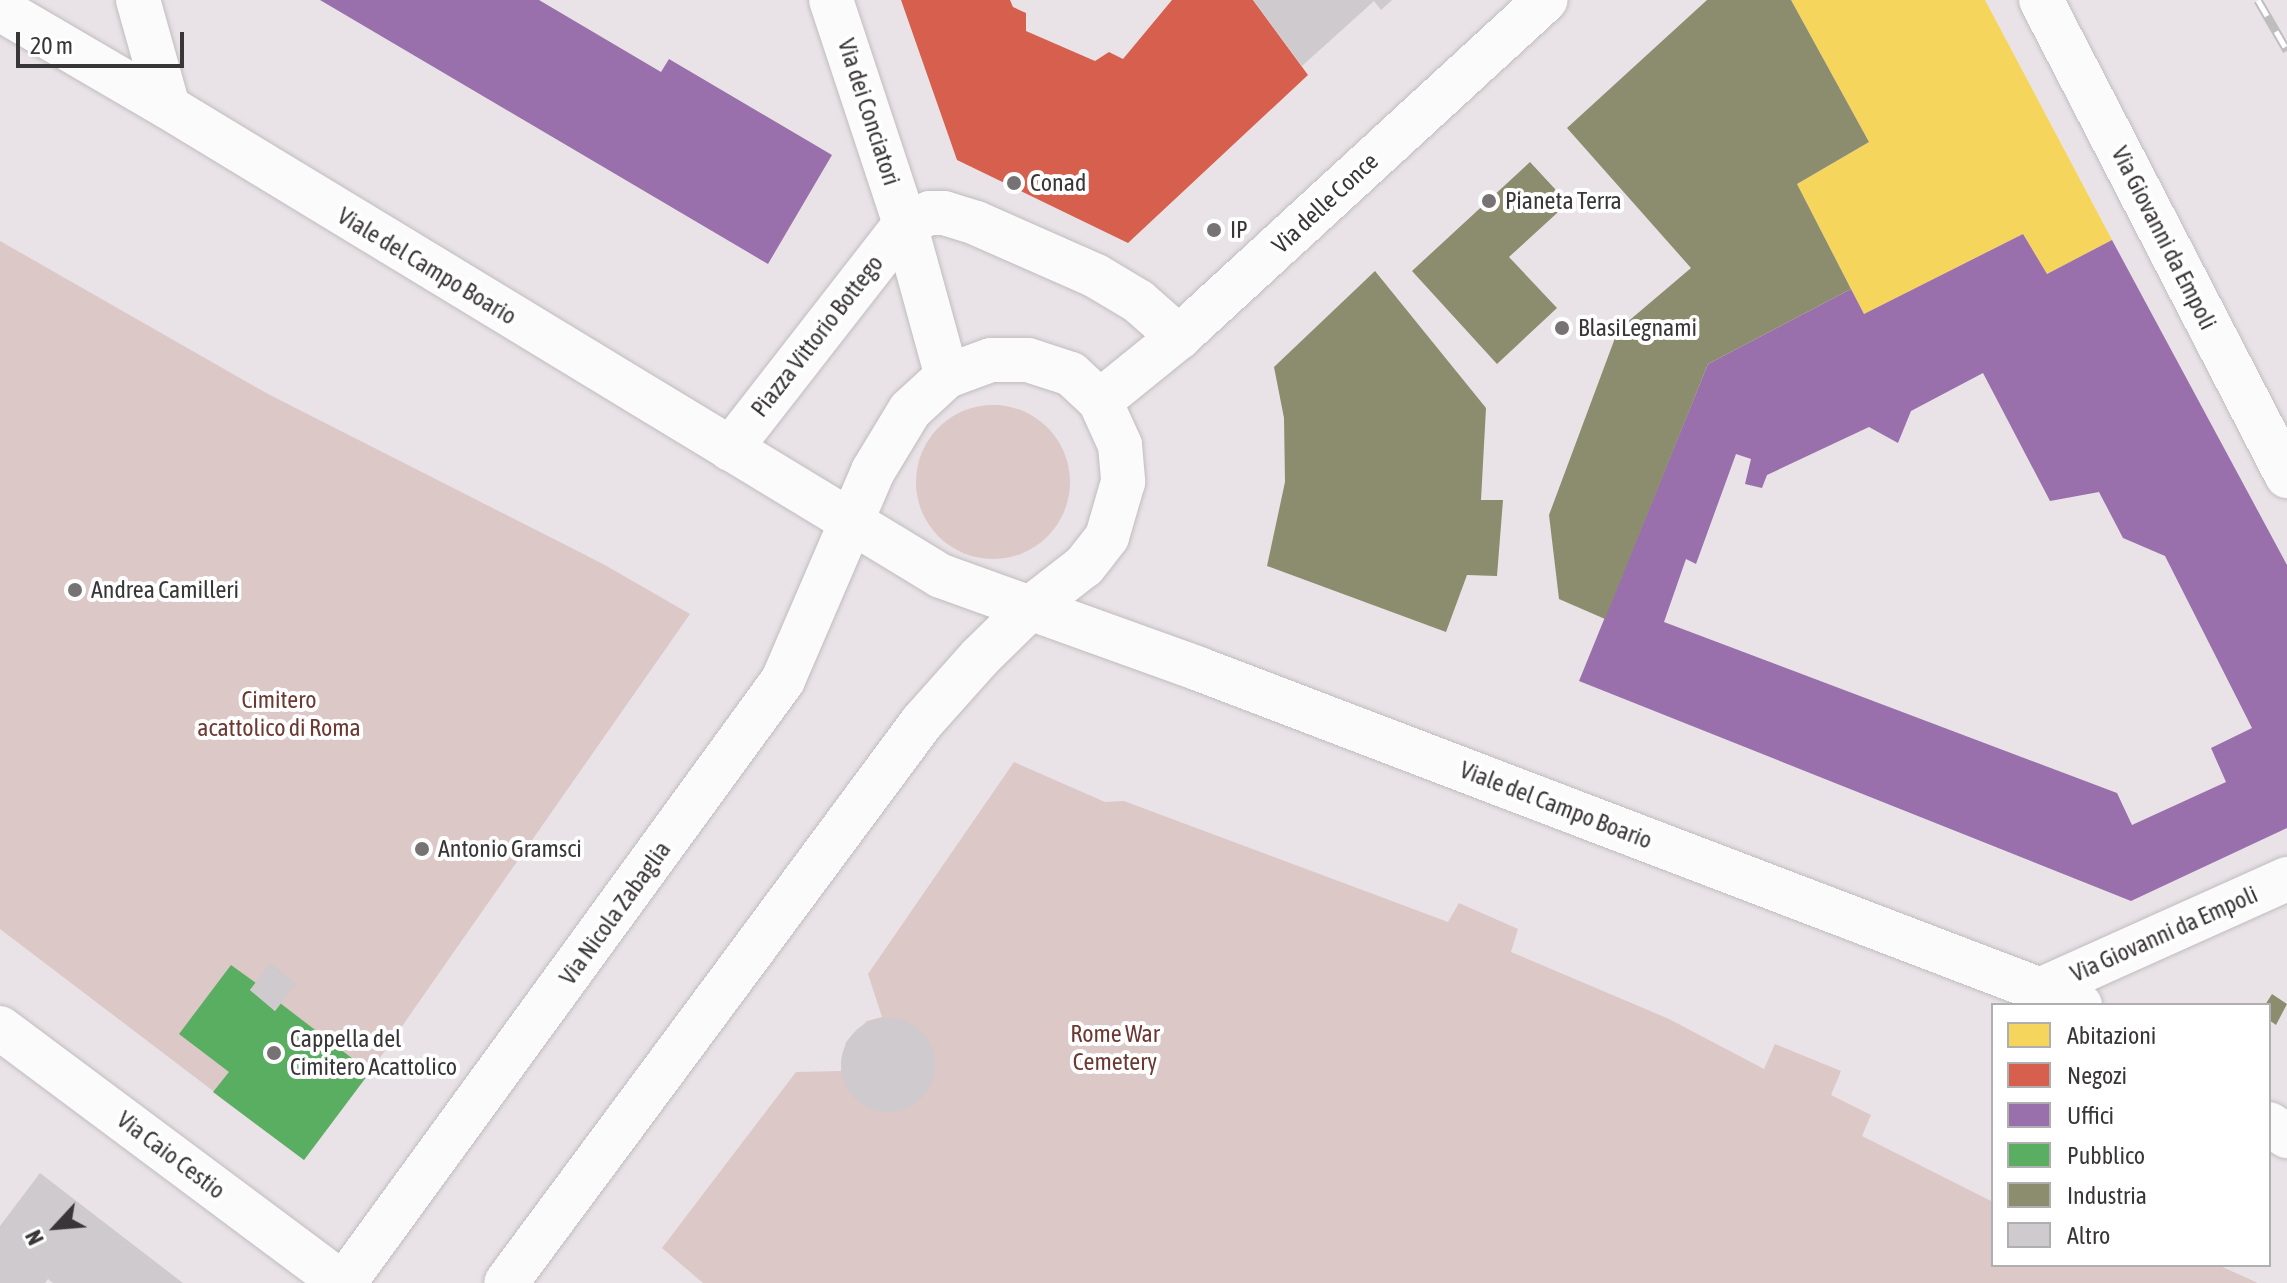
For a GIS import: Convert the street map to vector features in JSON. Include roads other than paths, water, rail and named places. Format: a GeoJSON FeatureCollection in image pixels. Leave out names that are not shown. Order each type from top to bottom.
{"type":"FeatureCollection","features":[{"type":"Feature","properties":{"kind":"street"},"geometry":{"type":"LineString","coordinates":[[138,0],[168,107]]}},
{"type":"Feature","properties":{"kind":"street","name":"Via dei Conciatori"},"geometry":{"type":"LineString","coordinates":[[831,0],[905,224]]}},
{"type":"Feature","properties":{"kind":"street","name":"Via delle Conce"},"geometry":{"type":"LineString","coordinates":[[1100,401],[1179,337],[1546,0]]}},
{"type":"Feature","properties":{"kind":"street","name":"Via Giovanni da Empoli"},"geometry":{"type":"LineString","coordinates":[[2041,0],[2287,476]]}},
{"type":"Feature","properties":{"kind":"street","name":"Viale del Campo Boario"},"geometry":{"type":"LineString","coordinates":[[0,9],[168,107],[852,524]]}},
{"type":"Feature","properties":{"kind":"street"},"geometry":{"type":"LineString","coordinates":[[905,224],[930,213],[944,213],[976,223],[1110,283],[1179,337]]}},
{"type":"Feature","properties":{"kind":"street","name":"Piazza Vittorio Bottego"},"geometry":{"type":"LineString","coordinates":[[905,224],[947,376]]}},
{"type":"Feature","properties":{"kind":"street","name":"Piazza Vittorio Bottego"},"geometry":{"type":"LineString","coordinates":[[730,449],[905,224]]}},
{"type":"Feature","properties":{"kind":"street"},"geometry":{"type":"LineString","coordinates":[[506,1283],[945,693],[1030,608],[1084,566],[1107,537],[1117,512],[1123,482],[1122,459],[1115,429],[1100,401],[1071,374],[1028,360],[991,360],[947,376],[928,390],[895,431],[873,471],[852,524],[941,576],[1030,608]]}},
{"type":"Feature","properties":{"kind":"street","name":"Via Nicola Zabaglia"},"geometry":{"type":"LineString","coordinates":[[343,1283],[763,711],[792,663],[852,524]]}},
{"type":"Feature","properties":{"kind":"street","name":"Viale del Campo Boario"},"geometry":{"type":"LineString","coordinates":[[1030,608],[1199,669],[2061,997]]}},
{"type":"Feature","properties":{"kind":"street","name":"Via Giovanni da Empoli"},"geometry":{"type":"LineString","coordinates":[[2061,997],[2287,879]]}},
{"type":"Feature","properties":{"kind":"street","name":"Via Caio Cestio"},"geometry":{"type":"LineString","coordinates":[[0,1028],[343,1283]]}},
{"type":"Feature","properties":{"kind":"railway"},"geometry":{"type":"LineString","coordinates":[[2258,0],[2287,50]]}},
{"type":"Feature","properties":{"kind":"place","name":"Conad"},"geometry":{"type":"Point","coordinates":[1014,183]}},
{"type":"Feature","properties":{"kind":"place","name":"Pianeta Terra"},"geometry":{"type":"Point","coordinates":[1489,201]}},
{"type":"Feature","properties":{"kind":"place","name":"IP"},"geometry":{"type":"Point","coordinates":[1214,230]}},
{"type":"Feature","properties":{"kind":"place","name":"BlasiLegnami"},"geometry":{"type":"Point","coordinates":[1562,328]}},
{"type":"Feature","properties":{"kind":"place","name":"Andrea Camilleri"},"geometry":{"type":"Point","coordinates":[75,590]}},
{"type":"Feature","properties":{"kind":"place","name":"Antonio Gramsci"},"geometry":{"type":"Point","coordinates":[422,849]}},
{"type":"Feature","properties":{"kind":"place","name":"Cappella del Cimitero Acattolico"},"geometry":{"type":"Point","coordinates":[274,1053]}},
{"type":"Feature","properties":{"kind":"park label","name":"Cimitero acattolico di Roma"},"geometry":{"type":"Point","coordinates":[279,714]}},
{"type":"Feature","properties":{"kind":"park label","name":"Rome War Cemetery"},"geometry":{"type":"Point","coordinates":[1115,1048]}}]}
